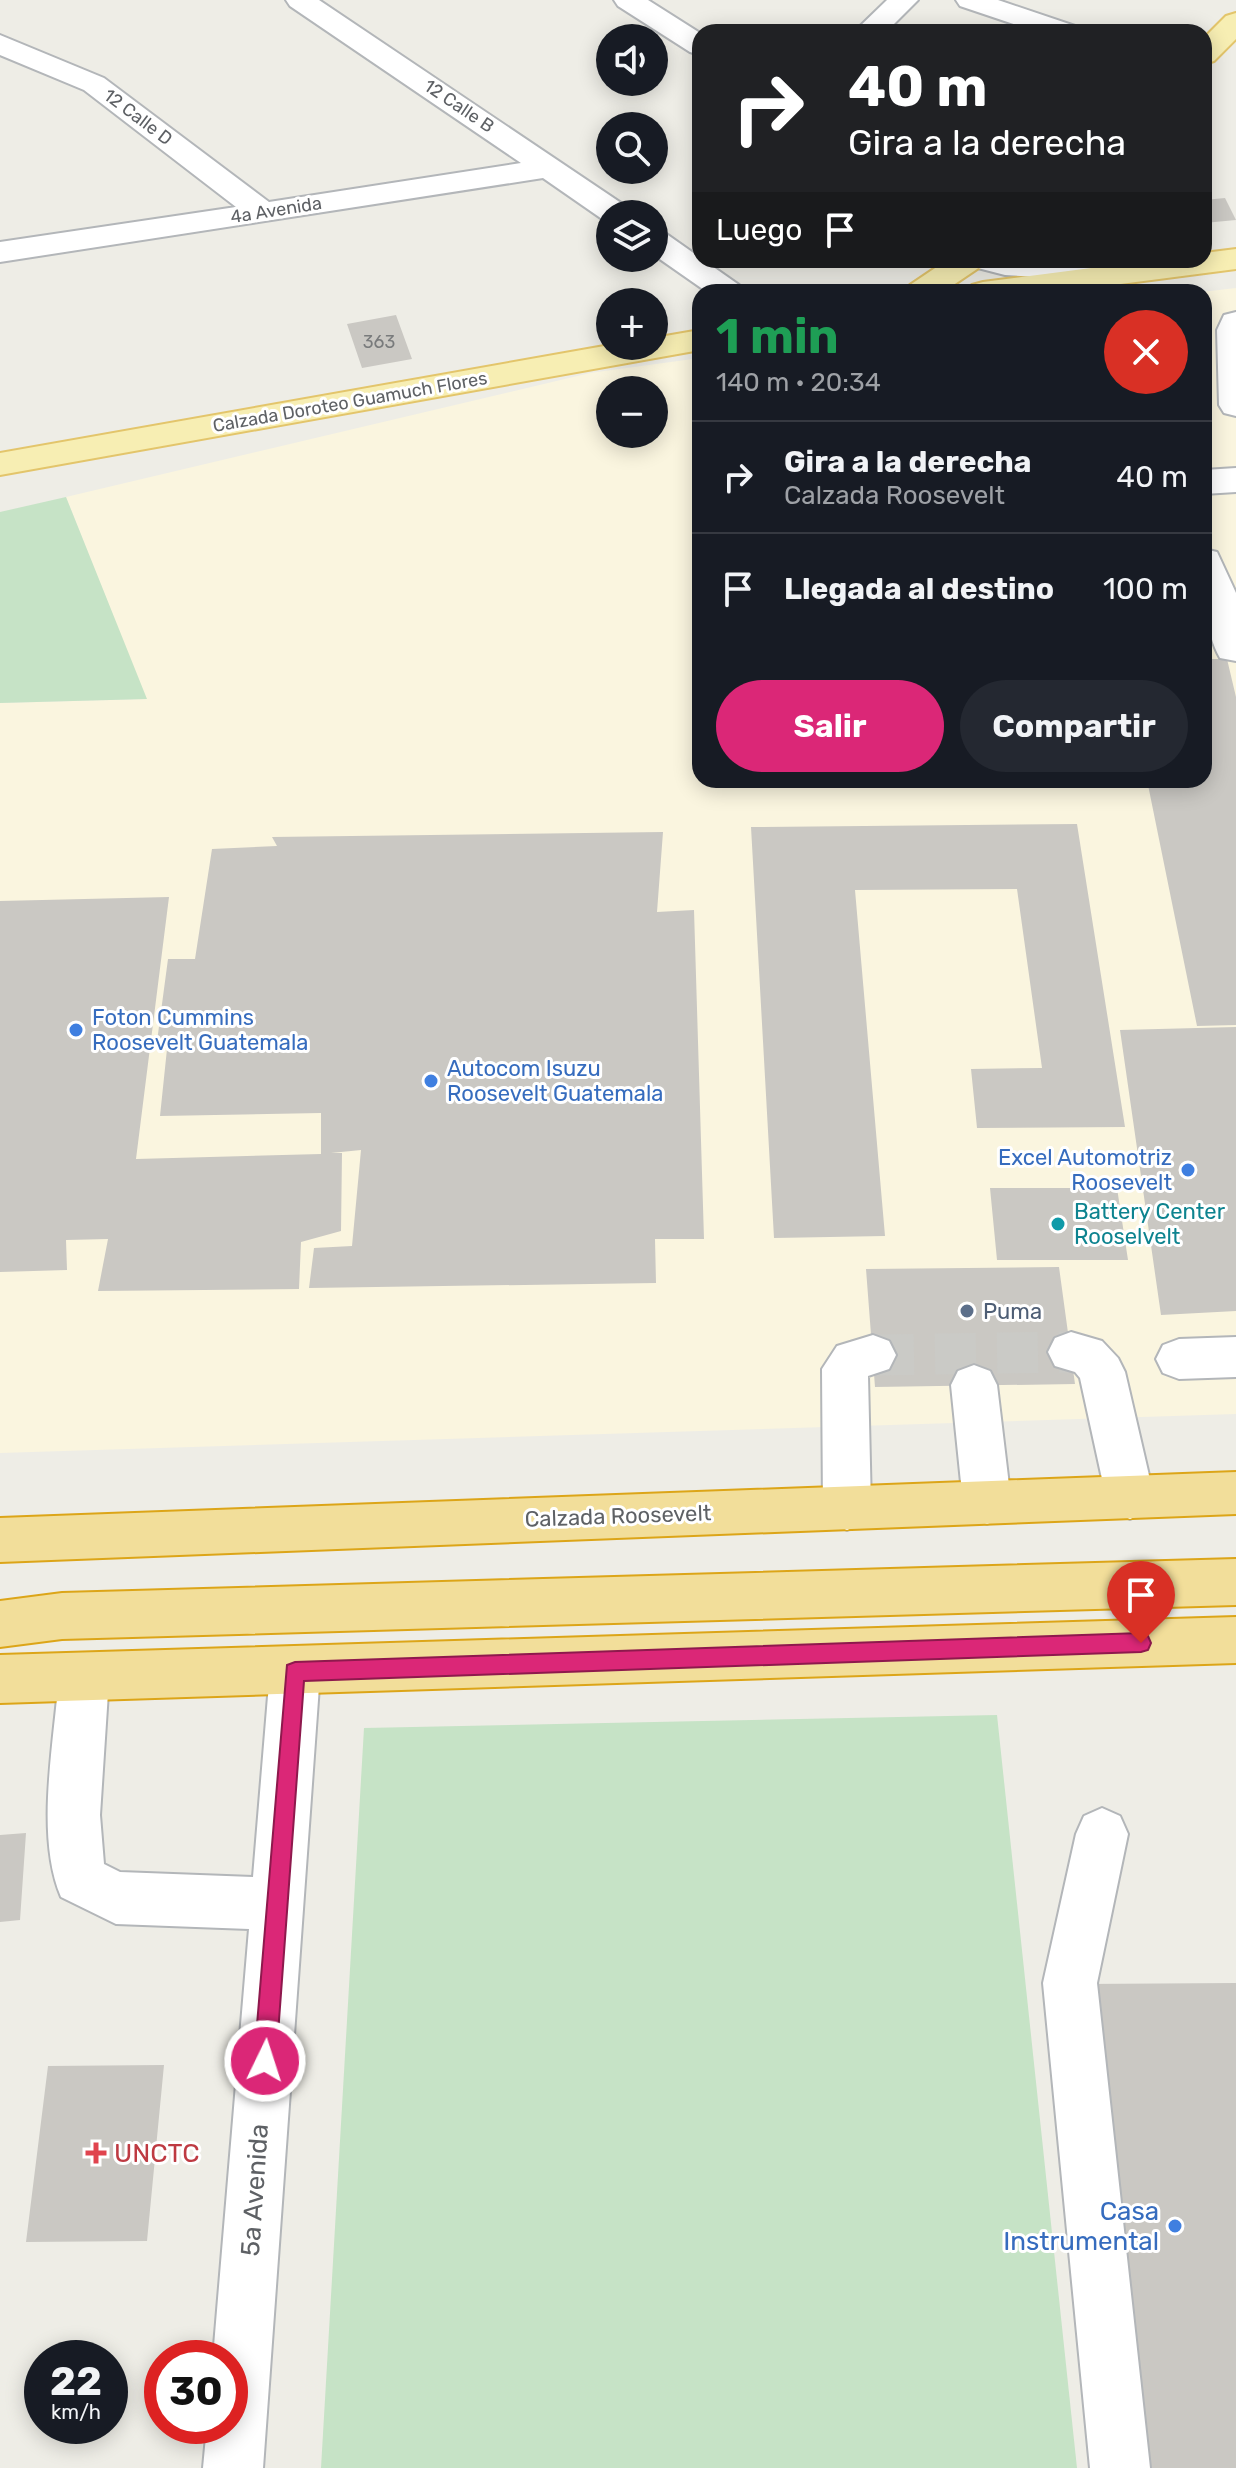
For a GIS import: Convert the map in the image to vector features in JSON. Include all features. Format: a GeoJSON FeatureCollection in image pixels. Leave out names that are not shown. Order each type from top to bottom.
{"type":"FeatureCollection","features":[{"type":"Feature","properties":{"kind":"highway","name":"Calzada Roosevelt"},"geometry":{"type":"LineString","coordinates":[[0,1540],[1236,1493]]}},
{"type":"Feature","properties":{"kind":"highway"},"geometry":{"type":"LineString","coordinates":[[0,1624],[62,1616],[1236,1582]]}},
{"type":"Feature","properties":{"kind":"highway"},"geometry":{"type":"LineString","coordinates":[[0,1679],[1236,1640]]}},
{"type":"Feature","properties":{"kind":"main road"},"geometry":{"type":"LineString","coordinates":[[1212,236],[1236,233]]}},
{"type":"Feature","properties":{"kind":"main road"},"geometry":{"type":"LineString","coordinates":[[1212,262],[1236,259]]}},
{"type":"Feature","properties":{"kind":"main road"},"geometry":{"type":"LineString","coordinates":[[933,284],[957,268]]}},
{"type":"Feature","properties":{"kind":"main road"},"geometry":{"type":"LineString","coordinates":[[1039,284],[1158,268]]}},
{"type":"Feature","properties":{"kind":"main road","name":"Calzada Doroteo Guamuch Flores"},"geometry":{"type":"LineString","coordinates":[[0,464],[692,341]]}},
{"type":"Feature","properties":{"kind":"street","name":"12 Calle B"},"geometry":{"type":"LineString","coordinates":[[300,0],[596,200]]}},
{"type":"Feature","properties":{"kind":"street"},"geometry":{"type":"LineString","coordinates":[[878,24],[904,0]]}},
{"type":"Feature","properties":{"kind":"street"},"geometry":{"type":"LineString","coordinates":[[970,0],[1017,24]]}},
{"type":"Feature","properties":{"kind":"street"},"geometry":{"type":"LineString","coordinates":[[633,1],[692,41]]}},
{"type":"Feature","properties":{"kind":"street","name":"12 Calle D"},"geometry":{"type":"LineString","coordinates":[[0,44],[94,84],[263,212]]}},
{"type":"Feature","properties":{"kind":"street","name":"4a Avenida"},"geometry":{"type":"LineString","coordinates":[[0,252],[551,168]]}},
{"type":"Feature","properties":{"kind":"street"},"geometry":{"type":"LineString","coordinates":[[668,250],[692,267]]}},
{"type":"Feature","properties":{"kind":"street"},"geometry":{"type":"LineString","coordinates":[[694,268],[717,284]]}},
{"type":"Feature","properties":{"kind":"street"},"geometry":{"type":"LineString","coordinates":[[1093,268],[1124,272]]}},
{"type":"Feature","properties":{"kind":"street"},"geometry":{"type":"LineString","coordinates":[[1212,407],[1236,405],[1235,342]]}},
{"type":"Feature","properties":{"kind":"street"},"geometry":{"type":"LineString","coordinates":[[1212,482],[1236,480]]}},
{"type":"Feature","properties":{"kind":"street"},"geometry":{"type":"LineString","coordinates":[[1212,580],[1232,626]]}},
{"type":"Feature","properties":{"kind":"street"},"geometry":{"type":"LineString","coordinates":[[1071,1352],[1084,1352],[1095,1359],[1102,1372],[1130,1497]]}},
{"type":"Feature","properties":{"kind":"street"},"geometry":{"type":"LineString","coordinates":[[847,1508],[845,1369],[862,1355],[873,1355]]}},
{"type":"Feature","properties":{"kind":"street"},"geometry":{"type":"LineString","coordinates":[[1179,1359],[1236,1357]]}},
{"type":"Feature","properties":{"kind":"street"},"geometry":{"type":"LineString","coordinates":[[974,1385],[987,1502]]}},
{"type":"Feature","properties":{"kind":"street","name":"5a Avenida"},"geometry":{"type":"LineString","coordinates":[[233,2468],[295,1672]]}},
{"type":"Feature","properties":{"kind":"street"},"geometry":{"type":"LineString","coordinates":[[84,1677],[74,1815],[79,1879],[116,1898],[277,1904]]}},
{"type":"Feature","properties":{"kind":"street"},"geometry":{"type":"LineString","coordinates":[[1102,1834],[1070,1983],[1120,2468]]}},
{"type":"Feature","properties":{"kind":"shaded area"},"geometry":{"type":"Polygon","coordinates":[[[1236,288],[1236,1414],[0,1453],[0,703],[146,699],[66,497],[590,373],[692,359],[692,788],[1212,788],[1212,291],[1236,288]]]}},
{"type":"Feature","properties":{"kind":"green space"},"geometry":{"type":"Polygon","coordinates":[[[66,497],[147,699],[0,703],[0,512],[66,497]]]}},
{"type":"Feature","properties":{"kind":"green space"},"geometry":{"type":"Polygon","coordinates":[[[997,1715],[1077,2468],[321,2468],[364,1728],[997,1715]]]}},
{"type":"Feature","properties":{"kind":"building"},"geometry":{"type":"Polygon","coordinates":[[[1225,198],[1236,220],[1212,222],[1212,199],[1225,198]]]}},
{"type":"Feature","properties":{"kind":"building"},"geometry":{"type":"Polygon","coordinates":[[[396,315],[412,359],[362,368],[347,324],[396,315]]]}},
{"type":"Feature","properties":{"kind":"building"},"geometry":{"type":"Polygon","coordinates":[[[1212,659],[1227,659],[1236,697],[1236,1025],[1197,1026],[1149,788],[1212,788],[1212,659]]]}},
{"type":"Feature","properties":{"kind":"building"},"geometry":{"type":"Polygon","coordinates":[[[1077,824],[1125,1127],[977,1128],[971,1069],[1042,1068],[1017,889],[855,890],[885,1236],[774,1238],[751,827],[1077,824]]]}},
{"type":"Feature","properties":{"kind":"building","name":"Autocom Isuzu Roosevelt Guatemala"},"geometry":{"type":"Polygon","coordinates":[[[663,832],[657,912],[694,910],[704,1239],[655,1239],[656,1283],[309,1288],[314,1248],[352,1246],[361,1150],[331,1153],[342,1153],[341,1231],[301,1242],[299,1289],[98,1291],[108,1239],[66,1240],[67,1270],[0,1272],[0,901],[169,897],[136,1159],[321,1154],[321,1113],[160,1116],[167,1049],[156,1049],[168,959],[195,959],[212,849],[277,846],[272,837],[663,832]]]}},
{"type":"Feature","properties":{"kind":"building","name":"Excel Automotriz Roosevelt"},"geometry":{"type":"Polygon","coordinates":[[[1236,1027],[1236,1311],[1161,1315],[1120,1030],[1236,1027]]]}},
{"type":"Feature","properties":{"kind":"building","name":"Battery Center Rooselvelt"},"geometry":{"type":"Polygon","coordinates":[[[990,1188],[1117,1188],[1128,1260],[997,1260],[990,1188]]]}},
{"type":"Feature","properties":{"kind":"building","name":"Puma"},"geometry":{"type":"Polygon","coordinates":[[[1059,1267],[1075,1384],[875,1387],[866,1269],[1059,1267]]]}},
{"type":"Feature","properties":{"kind":"building"},"geometry":{"type":"Polygon","coordinates":[[[26,1833],[20,1920],[0,1922],[0,1835],[26,1833]]]}},
{"type":"Feature","properties":{"kind":"building","name":"Casa Instrumental"},"geometry":{"type":"Polygon","coordinates":[[[1236,1983],[1236,2468],[1145,2468],[1081,1984],[1236,1983]]]}},
{"type":"Feature","properties":{"kind":"building","name":"UNCTC"},"geometry":{"type":"Polygon","coordinates":[[[164,2065],[147,2241],[26,2242],[48,2066],[164,2065]]]}},
{"type":"Feature","properties":{"kind":"tunnel"},"geometry":{"type":"LineString","coordinates":[[873,1355],[1071,1352]]}},
{"type":"Feature","properties":{"kind":"place","name":"Foton Cummins Roosevelt Guatemala"},"geometry":{"type":"Point","coordinates":[76,1030]}},
{"type":"Feature","properties":{"kind":"place","name":"Autocom Isuzu Roosevelt Guatemala"},"geometry":{"type":"Point","coordinates":[431,1081]}},
{"type":"Feature","properties":{"kind":"place","name":"Excel Automotriz Roosevelt"},"geometry":{"type":"Point","coordinates":[1188,1170]}},
{"type":"Feature","properties":{"kind":"place","name":"Battery Center Rooselvelt"},"geometry":{"type":"Point","coordinates":[1058,1224]}},
{"type":"Feature","properties":{"kind":"place","name":"Puma"},"geometry":{"type":"Point","coordinates":[967,1311]}},
{"type":"Feature","properties":{"kind":"place","name":"UNCTC"},"geometry":{"type":"Point","coordinates":[96,2153]}},
{"type":"Feature","properties":{"kind":"place","name":"Casa Instrumental"},"geometry":{"type":"Point","coordinates":[1175,2226]}},
{"type":"Feature","properties":{"kind":"route"},"geometry":{"type":"LineString","coordinates":[[265,2061],[295,1672],[1141,1643]]}}]}
